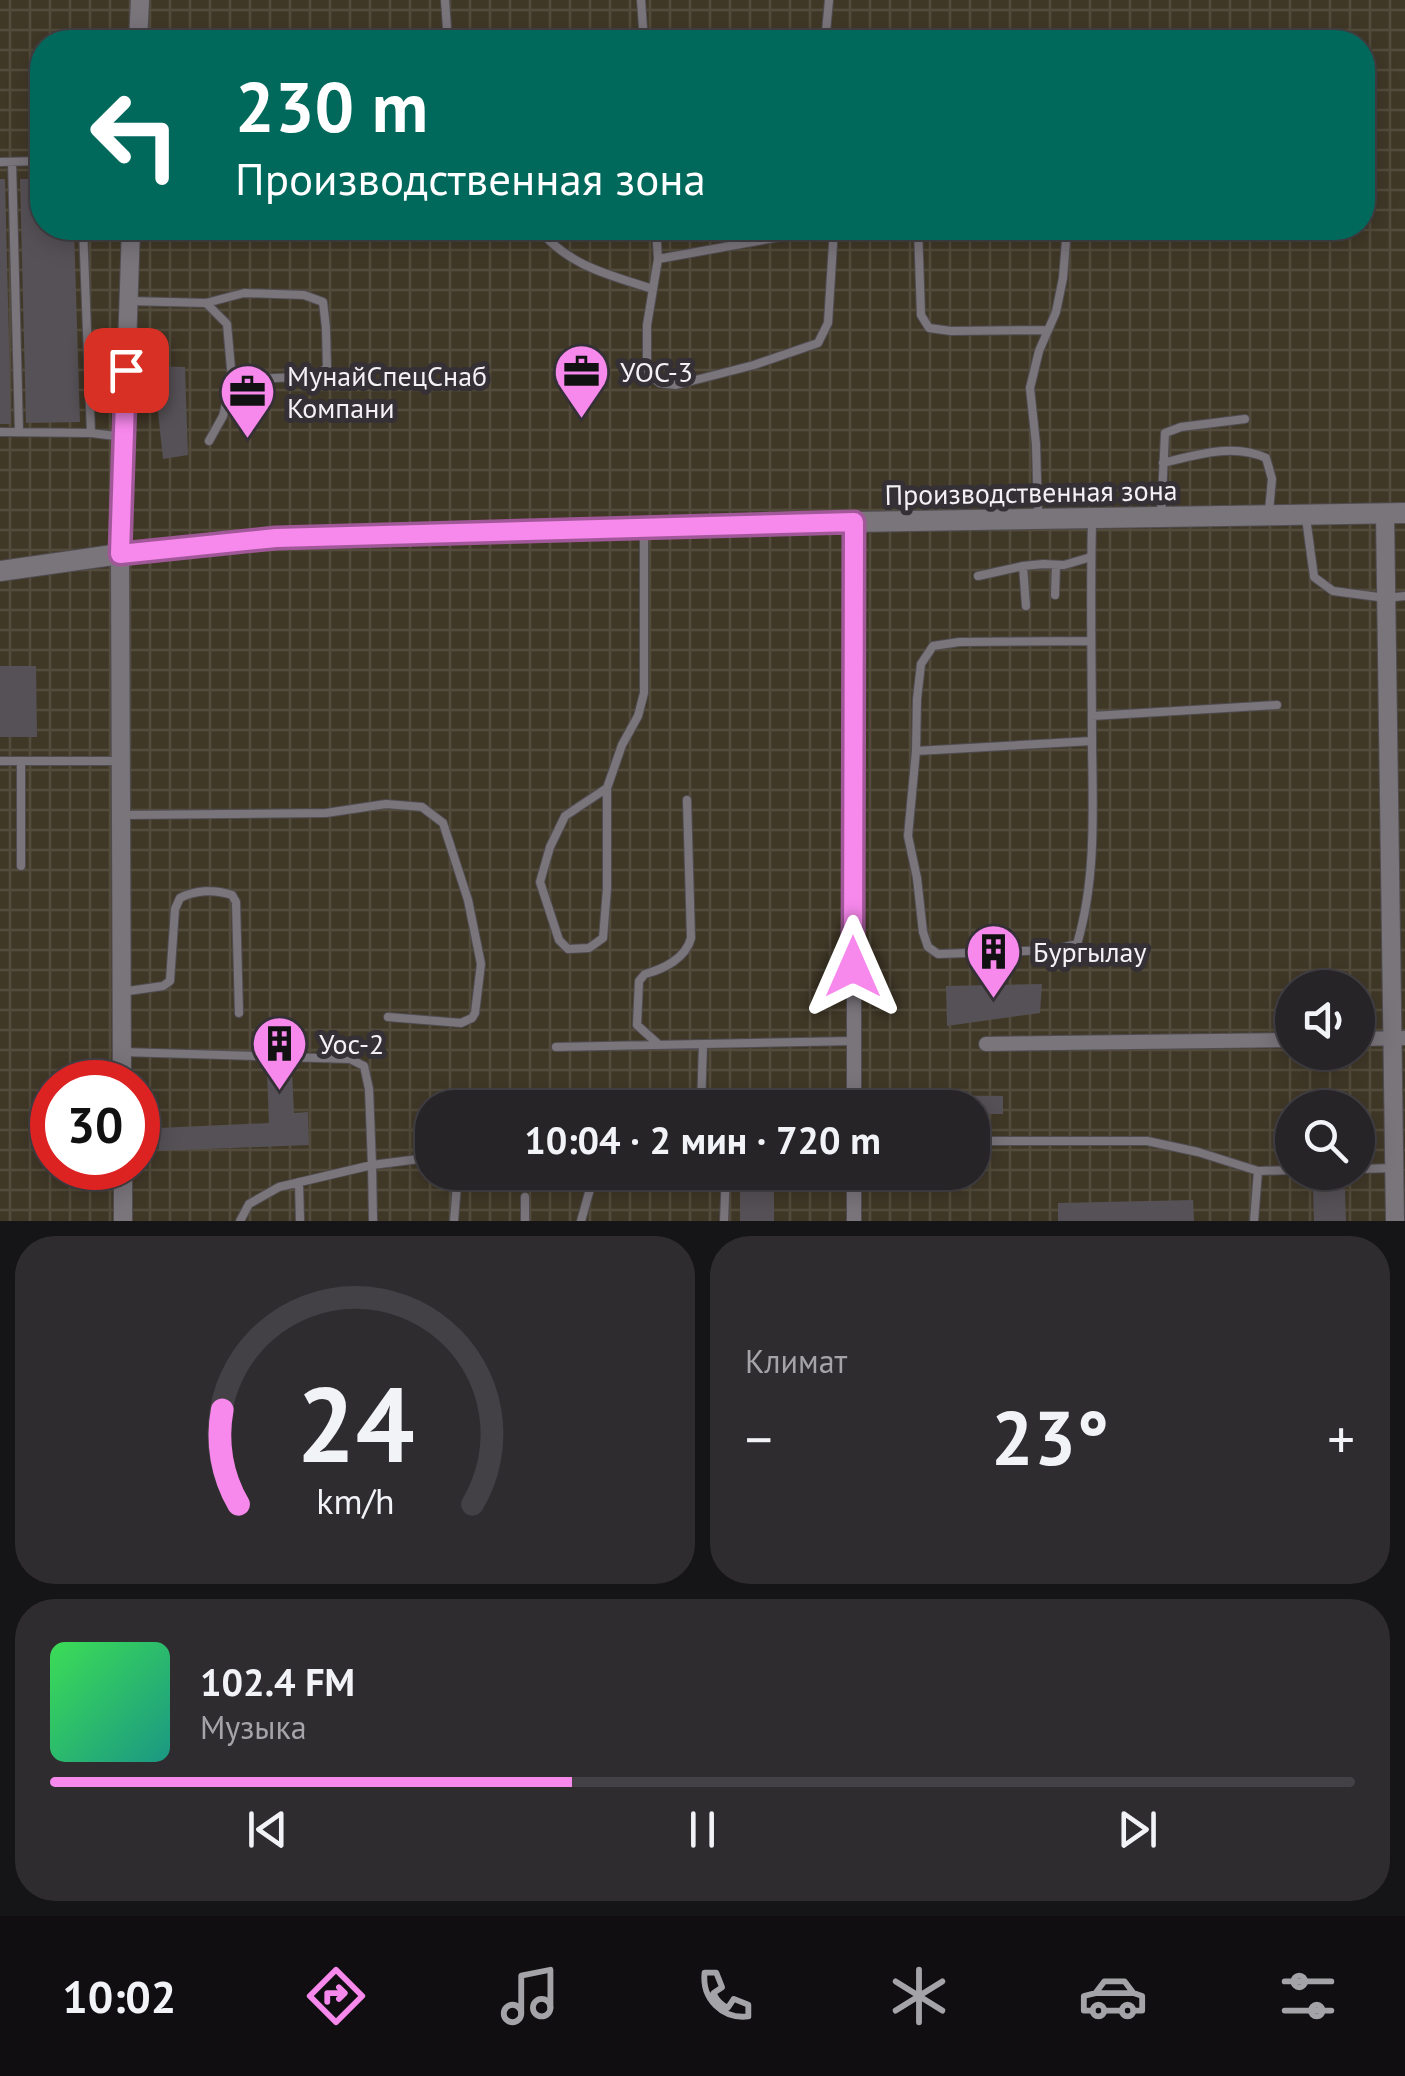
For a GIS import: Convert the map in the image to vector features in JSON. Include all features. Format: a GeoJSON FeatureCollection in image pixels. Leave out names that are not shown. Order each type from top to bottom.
{"type":"FeatureCollection","features":[{"type":"Feature","properties":{"kind":"main road","name":"Производственная зона"},"geometry":{"type":"LineString","coordinates":[[0,571],[276,538],[854,522],[1395,513]]}},
{"type":"Feature","properties":{"kind":"street"},"geometry":{"type":"LineString","coordinates":[[139,30],[140,0]]}},
{"type":"Feature","properties":{"kind":"street"},"geometry":{"type":"LineString","coordinates":[[122,1060],[120,554],[132,240]]}},
{"type":"Feature","properties":{"kind":"street"},"geometry":{"type":"LineString","coordinates":[[1395,513],[1399,1038],[1395,1221]]}},
{"type":"Feature","properties":{"kind":"street"},"geometry":{"type":"LineString","coordinates":[[854,522],[854,1090]]}},
{"type":"Feature","properties":{"kind":"street"},"geometry":{"type":"LineString","coordinates":[[986,1044],[1275,1040]]}},
{"type":"Feature","properties":{"kind":"street"},"geometry":{"type":"LineString","coordinates":[[123,1190],[124,1221]]}},
{"type":"Feature","properties":{"kind":"street"},"geometry":{"type":"LineString","coordinates":[[854,1190],[854,1221]]}},
{"type":"Feature","properties":{"kind":"lane"},"geometry":{"type":"LineString","coordinates":[[445,0],[447,30]]}},
{"type":"Feature","properties":{"kind":"lane"},"geometry":{"type":"LineString","coordinates":[[641,0],[643,30]]}},
{"type":"Feature","properties":{"kind":"lane"},"geometry":{"type":"LineString","coordinates":[[826,30],[829,0]]}},
{"type":"Feature","properties":{"kind":"lane"},"geometry":{"type":"LineString","coordinates":[[0,162],[30,161]]}},
{"type":"Feature","properties":{"kind":"lane"},"geometry":{"type":"LineString","coordinates":[[12,162],[19,432]]}},
{"type":"Feature","properties":{"kind":"lane"},"geometry":{"type":"LineString","coordinates":[[84,240],[92,433]]}},
{"type":"Feature","properties":{"kind":"lane"},"geometry":{"type":"LineString","coordinates":[[549,240],[586,268],[653,288]]}},
{"type":"Feature","properties":{"kind":"lane"},"geometry":{"type":"LineString","coordinates":[[657,240],[658,258],[647,325],[647,369],[660,383],[676,385],[818,343],[828,323],[831,240]]}},
{"type":"Feature","properties":{"kind":"lane"},"geometry":{"type":"LineString","coordinates":[[658,258],[762,240]]}},
{"type":"Feature","properties":{"kind":"lane"},"geometry":{"type":"LineString","coordinates":[[918,240],[921,315],[929,328],[1048,330]]}},
{"type":"Feature","properties":{"kind":"lane"},"geometry":{"type":"LineString","coordinates":[[1038,519],[1030,388],[1039,351],[1056,312],[1066,240]]}},
{"type":"Feature","properties":{"kind":"lane"},"geometry":{"type":"LineString","coordinates":[[129,301],[206,302],[244,294],[304,295],[323,302],[327,367],[318,376],[232,380]]}},
{"type":"Feature","properties":{"kind":"lane"},"geometry":{"type":"LineString","coordinates":[[206,302],[227,324],[232,380],[223,416],[210,440]]}},
{"type":"Feature","properties":{"kind":"lane"},"geometry":{"type":"LineString","coordinates":[[1162,517],[1165,433],[1181,427],[1245,419]]}},
{"type":"Feature","properties":{"kind":"lane"},"geometry":{"type":"LineString","coordinates":[[0,432],[92,433],[124,438]]}},
{"type":"Feature","properties":{"kind":"lane"},"geometry":{"type":"LineString","coordinates":[[1162,463],[1229,450],[1258,454],[1266,458],[1272,479],[1268,515]]}},
{"type":"Feature","properties":{"kind":"lane"},"geometry":{"type":"LineString","coordinates":[[1306,515],[1314,577],[1333,591],[1396,597]]}},
{"type":"Feature","properties":{"kind":"lane"},"geometry":{"type":"LineString","coordinates":[[1090,641],[959,642],[933,646],[920,664],[908,836],[922,932],[928,947],[938,954],[1053,950],[1077,944],[1086,914],[1093,812],[1092,518]]}},
{"type":"Feature","properties":{"kind":"lane"},"geometry":{"type":"LineString","coordinates":[[607,788],[565,816],[550,846],[540,882],[559,940],[568,949],[589,948],[603,938],[607,788],[644,693],[644,528]]}},
{"type":"Feature","properties":{"kind":"lane"},"geometry":{"type":"LineString","coordinates":[[978,576],[1022,566],[1064,565],[1091,557]]}},
{"type":"Feature","properties":{"kind":"lane"},"geometry":{"type":"LineString","coordinates":[[1054,595],[1056,564]]}},
{"type":"Feature","properties":{"kind":"lane"},"geometry":{"type":"LineString","coordinates":[[1022,566],[1026,606]]}},
{"type":"Feature","properties":{"kind":"lane"},"geometry":{"type":"LineString","coordinates":[[1092,716],[1277,705]]}},
{"type":"Feature","properties":{"kind":"lane"},"geometry":{"type":"LineString","coordinates":[[916,751],[1092,741]]}},
{"type":"Feature","properties":{"kind":"lane"},"geometry":{"type":"LineString","coordinates":[[0,761],[119,761]]}},
{"type":"Feature","properties":{"kind":"lane"},"geometry":{"type":"LineString","coordinates":[[21,761],[22,866]]}},
{"type":"Feature","properties":{"kind":"lane"},"geometry":{"type":"LineString","coordinates":[[658,1045],[637,1025],[639,981],[644,974],[658,971],[679,957],[691,938],[687,800]]}},
{"type":"Feature","properties":{"kind":"lane"},"geometry":{"type":"LineString","coordinates":[[119,815],[326,813],[386,804],[422,807],[444,824],[468,900],[480,964],[475,1013],[461,1022],[388,1016]]}},
{"type":"Feature","properties":{"kind":"lane"},"geometry":{"type":"LineString","coordinates":[[121,992],[163,986],[170,981],[180,898],[192,892],[223,892],[232,895],[236,902],[239,1013]]}},
{"type":"Feature","properties":{"kind":"lane"},"geometry":{"type":"LineString","coordinates":[[556,1047],[853,1040]]}},
{"type":"Feature","properties":{"kind":"lane"},"geometry":{"type":"LineString","coordinates":[[701,1090],[703,1044]]}},
{"type":"Feature","properties":{"kind":"lane"},"geometry":{"type":"LineString","coordinates":[[122,1052],[350,1060],[364,1066],[370,1089],[373,1221]]}},
{"type":"Feature","properties":{"kind":"lane"},"geometry":{"type":"LineString","coordinates":[[990,1141],[1147,1141],[1258,1171],[1275,1170]]}},
{"type":"Feature","properties":{"kind":"lane"},"geometry":{"type":"LineString","coordinates":[[240,1221],[249,1204],[279,1187],[372,1165],[415,1160]]}},
{"type":"Feature","properties":{"kind":"lane"},"geometry":{"type":"LineString","coordinates":[[1375,1169],[1394,1168]]}},
{"type":"Feature","properties":{"kind":"lane"},"geometry":{"type":"LineString","coordinates":[[1254,1221],[1258,1171]]}},
{"type":"Feature","properties":{"kind":"lane"},"geometry":{"type":"LineString","coordinates":[[300,1182],[300,1221]]}},
{"type":"Feature","properties":{"kind":"lane"},"geometry":{"type":"LineString","coordinates":[[454,1221],[457,1190]]}},
{"type":"Feature","properties":{"kind":"lane"},"geometry":{"type":"LineString","coordinates":[[581,1221],[590,1190]]}},
{"type":"Feature","properties":{"kind":"lane"},"geometry":{"type":"LineString","coordinates":[[724,1221],[725,1190]]}},
{"type":"Feature","properties":{"kind":"lane"},"geometry":{"type":"LineString","coordinates":[[524,1221],[525,1197]]}},
{"type":"Feature","properties":{"kind":"shaded area"},"geometry":{"type":"Polygon","coordinates":[[[0,0],[1405,0],[1405,1221],[0,1221],[0,0]]]}},
{"type":"Feature","properties":{"kind":"building"},"geometry":{"type":"Polygon","coordinates":[[[0,179],[5,179],[11,424],[0,424],[0,179]]]}},
{"type":"Feature","properties":{"kind":"building"},"geometry":{"type":"Polygon","coordinates":[[[20,179],[30,179],[30,240],[74,240],[80,422],[26,423],[20,179]]]}},
{"type":"Feature","properties":{"kind":"building"},"geometry":{"type":"Polygon","coordinates":[[[153,366],[185,367],[188,455],[163,459],[153,366]]]}},
{"type":"Feature","properties":{"kind":"building"},"geometry":{"type":"Polygon","coordinates":[[[0,666],[36,666],[37,737],[0,737],[0,666]]]}},
{"type":"Feature","properties":{"kind":"building","name":"Бургылау"},"geometry":{"type":"Polygon","coordinates":[[[1042,984],[1040,1013],[947,1026],[946,986],[1042,984]]]}},
{"type":"Feature","properties":{"kind":"building","name":"Уос-2"},"geometry":{"type":"Polygon","coordinates":[[[292,1071],[294,1113],[308,1112],[309,1145],[160,1151],[160,1128],[269,1123],[267,1072],[292,1071]]]}},
{"type":"Feature","properties":{"kind":"building"},"geometry":{"type":"Polygon","coordinates":[[[990,1096],[1003,1096],[1003,1114],[990,1114],[990,1096]]]}},
{"type":"Feature","properties":{"kind":"building"},"geometry":{"type":"Polygon","coordinates":[[[740,1190],[774,1190],[774,1221],[740,1221],[740,1190]]]}},
{"type":"Feature","properties":{"kind":"building"},"geometry":{"type":"Polygon","coordinates":[[[1313,1190],[1345,1190],[1346,1221],[1314,1221],[1313,1190]]]}},
{"type":"Feature","properties":{"kind":"building"},"geometry":{"type":"Polygon","coordinates":[[[1193,1200],[1194,1221],[1058,1221],[1058,1203],[1193,1200]]]}},
{"type":"Feature","properties":{"kind":"place","name":"УОС-3"},"geometry":{"type":"Point","coordinates":[581,420]}},
{"type":"Feature","properties":{"kind":"place","name":"МунайСпецСнаб Компани"},"geometry":{"type":"Point","coordinates":[248,440]}},
{"type":"Feature","properties":{"kind":"place","name":"Бургылау"},"geometry":{"type":"Point","coordinates":[994,1000]}},
{"type":"Feature","properties":{"kind":"place","name":"Уос-2"},"geometry":{"type":"Point","coordinates":[280,1092]}},
{"type":"Feature","properties":{"kind":"route"},"geometry":{"type":"LineString","coordinates":[[126,370],[120,554],[276,538],[854,522],[853,967]]}}]}
